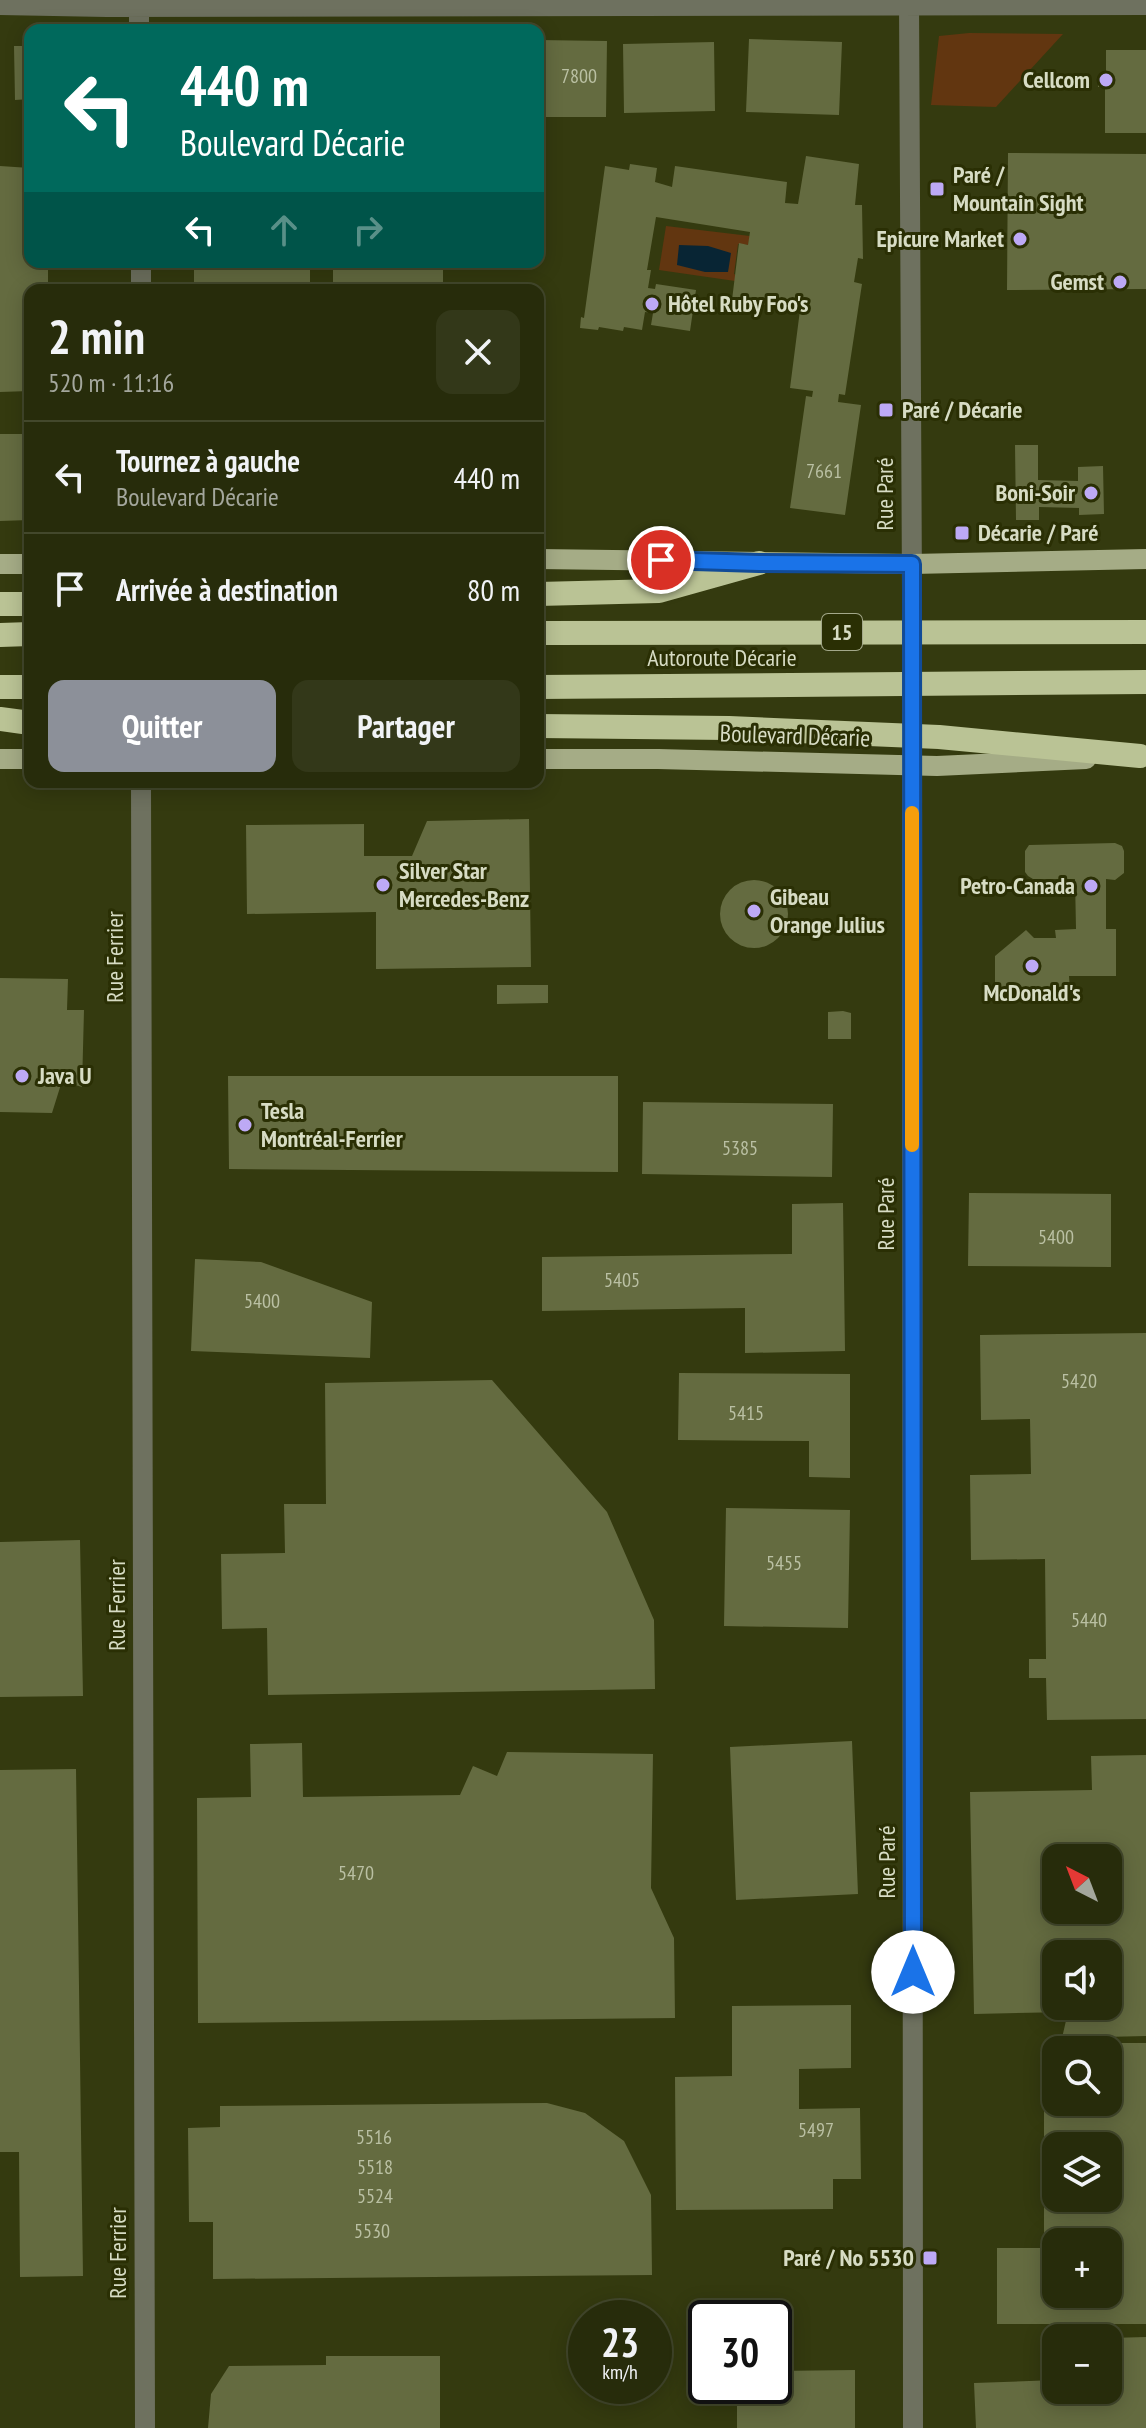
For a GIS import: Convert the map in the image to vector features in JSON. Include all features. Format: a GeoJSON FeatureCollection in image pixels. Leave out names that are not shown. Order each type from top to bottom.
{"type":"FeatureCollection","features":[{"type":"Feature","properties":{"kind":"highway"},"geometry":{"type":"LineString","coordinates":[[544,594],[659,591],[759,563]]}},
{"type":"Feature","properties":{"kind":"highway"},"geometry":{"type":"LineString","coordinates":[[0,604],[24,604]]}},
{"type":"Feature","properties":{"kind":"highway","name":"Autoroute Décarie"},"geometry":{"type":"LineString","coordinates":[[544,633],[1146,632]]}},
{"type":"Feature","properties":{"kind":"highway"},"geometry":{"type":"LineString","coordinates":[[0,635],[24,634]]}},
{"type":"Feature","properties":{"kind":"highway","name":"Autoroute Décarie"},"geometry":{"type":"LineString","coordinates":[[544,687],[1146,682]]}},
{"type":"Feature","properties":{"kind":"highway"},"geometry":{"type":"LineString","coordinates":[[0,687],[24,687]]}},
{"type":"Feature","properties":{"kind":"highway"},"geometry":{"type":"LineString","coordinates":[[0,719],[24,722]]}},
{"type":"Feature","properties":{"kind":"highway"},"geometry":{"type":"LineString","coordinates":[[544,726],[912,729],[1143,756]]}},
{"type":"Feature","properties":{"kind":"main road"},"geometry":{"type":"LineString","coordinates":[[544,559],[912,564],[1146,559]]}},
{"type":"Feature","properties":{"kind":"main road"},"geometry":{"type":"LineString","coordinates":[[0,564],[24,564]]}},
{"type":"Feature","properties":{"kind":"main road","name":"Boulevard Décarie"},"geometry":{"type":"LineString","coordinates":[[544,759],[912,765],[1143,756]]}},
{"type":"Feature","properties":{"kind":"main road"},"geometry":{"type":"LineString","coordinates":[[0,759],[24,759]]}},
{"type":"Feature","properties":{"kind":"street","name":"Rue Paré"},"geometry":{"type":"LineString","coordinates":[[909,3],[913,2428]]}},
{"type":"Feature","properties":{"kind":"street"},"geometry":{"type":"LineString","coordinates":[[0,5],[1138,4]]}},
{"type":"Feature","properties":{"kind":"street"},"geometry":{"type":"LineString","coordinates":[[139,7],[139,24]]}},
{"type":"Feature","properties":{"kind":"street","name":"Rue Ferrier"},"geometry":{"type":"LineString","coordinates":[[141,788],[145,2428]]}},
{"type":"Feature","properties":{"kind":"shaded area"},"geometry":{"type":"Polygon","coordinates":[[[969,33],[1063,34],[996,107],[931,105],[939,36],[969,33]]]}},
{"type":"Feature","properties":{"kind":"shaded area"},"geometry":{"type":"Polygon","coordinates":[[[666,226],[750,236],[748,245],[738,244],[735,281],[659,270],[666,226]]]}},
{"type":"Feature","properties":{"kind":"water"},"geometry":{"type":"Polygon","coordinates":[[[679,245],[708,246],[731,253],[728,272],[705,272],[677,265],[679,245]]]}},
{"type":"Feature","properties":{"kind":"building"},"geometry":{"type":"Polygon","coordinates":[[[749,39],[842,42],[839,115],[746,112],[749,39]]]}},
{"type":"Feature","properties":{"kind":"building"},"geometry":{"type":"Polygon","coordinates":[[[544,40],[607,41],[606,117],[544,117],[544,40]]]}},
{"type":"Feature","properties":{"kind":"building"},"geometry":{"type":"Polygon","coordinates":[[[714,42],[715,111],[624,113],[623,44],[714,42]]]}},
{"type":"Feature","properties":{"kind":"building"},"geometry":{"type":"Polygon","coordinates":[[[14,46],[24,46],[24,99],[15,100],[14,46]]]}},
{"type":"Feature","properties":{"kind":"building"},"geometry":{"type":"Polygon","coordinates":[[[1106,50],[1146,50],[1146,133],[1105,133],[1105,87],[1098,87],[1098,75],[1106,75],[1106,50]]]}},
{"type":"Feature","properties":{"kind":"building"},"geometry":{"type":"Polygon","coordinates":[[[1008,153],[1146,154],[1146,289],[1007,290],[1008,153]]]}},
{"type":"Feature","properties":{"kind":"building"},"geometry":{"type":"Polygon","coordinates":[[[806,156],[859,164],[855,205],[862,205],[863,259],[858,258],[854,282],[862,284],[845,395],[839,394],[838,402],[861,405],[845,515],[790,508],[806,396],[812,397],[813,391],[790,388],[800,310],[732,300],[739,243],[748,245],[750,232],[656,217],[647,270],[651,270],[648,288],[655,289],[656,284],[696,290],[690,331],[651,325],[653,313],[645,312],[642,330],[624,327],[623,331],[580,328],[581,317],[584,318],[605,166],[629,170],[630,164],[657,168],[655,182],[672,187],[675,166],[787,182],[785,203],[798,204],[806,156]]]}},
{"type":"Feature","properties":{"kind":"building"},"geometry":{"type":"Polygon","coordinates":[[[0,166],[24,168],[24,268],[48,268],[48,284],[24,284],[24,391],[0,392],[0,166]]]}},
{"type":"Feature","properties":{"kind":"building"},"geometry":{"type":"Polygon","coordinates":[[[194,268],[310,268],[310,284],[194,284],[194,268]]]}},
{"type":"Feature","properties":{"kind":"building"},"geometry":{"type":"Polygon","coordinates":[[[333,268],[443,268],[443,284],[333,284],[333,268]]]}},
{"type":"Feature","properties":{"kind":"building"},"geometry":{"type":"Polygon","coordinates":[[[0,434],[24,434],[24,520],[0,521],[0,434]]]}},
{"type":"Feature","properties":{"kind":"building"},"geometry":{"type":"Polygon","coordinates":[[[1015,445],[1038,445],[1038,480],[1078,481],[1078,467],[1103,466],[1104,514],[1079,515],[1079,508],[1039,507],[1039,520],[1016,520],[1015,445]]]}},
{"type":"Feature","properties":{"kind":"building"},"geometry":{"type":"Polygon","coordinates":[[[529,819],[531,967],[376,969],[376,912],[247,914],[246,825],[364,824],[364,856],[412,856],[427,821],[529,819]]]}},
{"type":"Feature","properties":{"kind":"building"},"geometry":{"type":"Polygon","coordinates":[[[1115,843],[1122,846],[1124,851],[1124,873],[1115,880],[1106,879],[1106,929],[1116,929],[1116,976],[1069,976],[1070,991],[995,992],[995,956],[1026,930],[1034,938],[1056,938],[1055,930],[1076,929],[1075,879],[1033,879],[1028,876],[1025,872],[1025,851],[1029,845],[1115,843]]]}},
{"type":"Feature","properties":{"kind":"building","name":"Gibeau Orange Julius"},"geometry":{"type":"Polygon","coordinates":[[[754,880],[778,890],[788,914],[778,938],[754,948],[730,938],[720,914],[730,890],[754,880]]]}},
{"type":"Feature","properties":{"kind":"building"},"geometry":{"type":"Polygon","coordinates":[[[0,978],[68,979],[67,1010],[84,1010],[82,1087],[62,1081],[52,1113],[0,1112],[0,978]]]}},
{"type":"Feature","properties":{"kind":"building"},"geometry":{"type":"Polygon","coordinates":[[[497,985],[548,985],[548,1003],[497,1004],[497,985]]]}},
{"type":"Feature","properties":{"kind":"building"},"geometry":{"type":"Polygon","coordinates":[[[828,1012],[851,1013],[851,1039],[828,1039],[828,1012]]]}},
{"type":"Feature","properties":{"kind":"building"},"geometry":{"type":"Polygon","coordinates":[[[228,1076],[618,1076],[618,1172],[229,1169],[228,1076]]]}},
{"type":"Feature","properties":{"kind":"building"},"geometry":{"type":"Polygon","coordinates":[[[643,1102],[833,1104],[832,1177],[642,1174],[643,1102]]]}},
{"type":"Feature","properties":{"kind":"building"},"geometry":{"type":"Polygon","coordinates":[[[969,1193],[1111,1194],[1111,1267],[968,1266],[969,1193]]]}},
{"type":"Feature","properties":{"kind":"building"},"geometry":{"type":"Polygon","coordinates":[[[843,1203],[845,1351],[745,1353],[745,1308],[542,1311],[542,1257],[792,1254],[792,1204],[843,1203]]]}},
{"type":"Feature","properties":{"kind":"building"},"geometry":{"type":"Polygon","coordinates":[[[195,1259],[261,1262],[372,1302],[370,1358],[191,1351],[195,1259]]]}},
{"type":"Feature","properties":{"kind":"building"},"geometry":{"type":"Polygon","coordinates":[[[1146,1333],[1146,1719],[1047,1720],[1046,1678],[1029,1678],[1029,1659],[1046,1659],[1045,1559],[971,1560],[970,1475],[1031,1474],[1030,1419],[981,1420],[980,1335],[1146,1333]]]}},
{"type":"Feature","properties":{"kind":"building"},"geometry":{"type":"Polygon","coordinates":[[[679,1373],[850,1374],[850,1478],[809,1477],[809,1441],[678,1440],[679,1373]]]}},
{"type":"Feature","properties":{"kind":"building"},"geometry":{"type":"Polygon","coordinates":[[[492,1380],[607,1512],[654,1620],[655,1689],[268,1695],[267,1628],[222,1629],[221,1554],[285,1553],[284,1504],[326,1504],[325,1383],[492,1380]]]}},
{"type":"Feature","properties":{"kind":"building"},"geometry":{"type":"Polygon","coordinates":[[[726,1508],[850,1510],[848,1628],[724,1626],[726,1508]]]}},
{"type":"Feature","properties":{"kind":"building"},"geometry":{"type":"Polygon","coordinates":[[[80,1540],[83,1696],[0,1697],[0,1542],[80,1540]]]}},
{"type":"Feature","properties":{"kind":"building"},"geometry":{"type":"Polygon","coordinates":[[[852,1741],[858,1894],[736,1900],[730,1747],[852,1741]]]}},
{"type":"Feature","properties":{"kind":"building"},"geometry":{"type":"Polygon","coordinates":[[[302,1743],[303,1797],[460,1795],[473,1766],[497,1776],[507,1752],[653,1754],[651,1888],[674,1938],[675,2018],[198,2023],[197,1798],[251,1797],[250,1744],[302,1743]]]}},
{"type":"Feature","properties":{"kind":"building"},"geometry":{"type":"Polygon","coordinates":[[[1146,1755],[1146,2036],[1062,2036],[1066,2020],[1122,2020],[1122,1940],[1042,1940],[1042,2013],[974,2014],[970,1792],[1092,1790],[1091,1756],[1146,1755]]]}},
{"type":"Feature","properties":{"kind":"building"},"geometry":{"type":"Polygon","coordinates":[[[76,1769],[83,2276],[20,2277],[19,2152],[0,2152],[0,1770],[76,1769]]]}},
{"type":"Feature","properties":{"kind":"building"},"geometry":{"type":"Polygon","coordinates":[[[851,2005],[851,2068],[799,2069],[799,2109],[860,2108],[861,2179],[833,2179],[833,2209],[676,2210],[675,2077],[732,2076],[732,2006],[851,2005]]]}},
{"type":"Feature","properties":{"kind":"building"},"geometry":{"type":"Polygon","coordinates":[[[1122,2043],[1146,2043],[1146,2324],[997,2324],[997,2248],[1042,2248],[1042,2308],[1122,2308],[1122,2228],[1044,2228],[1044,2212],[1122,2212],[1122,2132],[1044,2132],[1044,2116],[1122,2116],[1122,2043]]]}},
{"type":"Feature","properties":{"kind":"building"},"geometry":{"type":"Polygon","coordinates":[[[547,2103],[585,2113],[624,2141],[651,2195],[652,2275],[213,2279],[213,2222],[189,2222],[188,2128],[220,2127],[220,2106],[547,2103]]]}},
{"type":"Feature","properties":{"kind":"building"},"geometry":{"type":"Polygon","coordinates":[[[1146,2337],[1146,2428],[976,2428],[974,2383],[1042,2381],[1042,2404],[1122,2404],[1122,2338],[1146,2337]]]}},
{"type":"Feature","properties":{"kind":"building"},"geometry":{"type":"Polygon","coordinates":[[[326,2356],[440,2356],[440,2428],[208,2428],[211,2394],[229,2366],[326,2365],[326,2356]]]}},
{"type":"Feature","properties":{"kind":"building"},"geometry":{"type":"Polygon","coordinates":[[[855,2370],[855,2428],[737,2428],[737,2404],[792,2404],[792,2371],[855,2370]]]}},
{"type":"Feature","properties":{"kind":"slow traffic"},"geometry":{"type":"LineString","coordinates":[[912,813],[912,1145]]}},
{"type":"Feature","properties":{"kind":"place","name":"Cellcom"},"geometry":{"type":"Point","coordinates":[1106,80]}},
{"type":"Feature","properties":{"kind":"place","name":"Paré / Mountain Sight"},"geometry":{"type":"Point","coordinates":[937,189]}},
{"type":"Feature","properties":{"kind":"place","name":"Epicure Market"},"geometry":{"type":"Point","coordinates":[1020,239]}},
{"type":"Feature","properties":{"kind":"place","name":"Gemst"},"geometry":{"type":"Point","coordinates":[1120,282]}},
{"type":"Feature","properties":{"kind":"place","name":"Hôtel Ruby Foo's"},"geometry":{"type":"Point","coordinates":[652,304]}},
{"type":"Feature","properties":{"kind":"place","name":"Paré / Décarie"},"geometry":{"type":"Point","coordinates":[886,410]}},
{"type":"Feature","properties":{"kind":"place","name":"Boni-Soir"},"geometry":{"type":"Point","coordinates":[1091,493]}},
{"type":"Feature","properties":{"kind":"place","name":"Décarie / Paré"},"geometry":{"type":"Point","coordinates":[962,533]}},
{"type":"Feature","properties":{"kind":"place","name":"Silver Star Mercedes-Benz"},"geometry":{"type":"Point","coordinates":[383,885]}},
{"type":"Feature","properties":{"kind":"place","name":"Petro-Canada"},"geometry":{"type":"Point","coordinates":[1091,886]}},
{"type":"Feature","properties":{"kind":"place","name":"Gibeau Orange Julius"},"geometry":{"type":"Point","coordinates":[754,911]}},
{"type":"Feature","properties":{"kind":"place","name":"McDonald's"},"geometry":{"type":"Point","coordinates":[1032,966]}},
{"type":"Feature","properties":{"kind":"place","name":"Java U"},"geometry":{"type":"Point","coordinates":[22,1076]}},
{"type":"Feature","properties":{"kind":"place","name":"Tesla Montréal-Ferrier"},"geometry":{"type":"Point","coordinates":[245,1125]}},
{"type":"Feature","properties":{"kind":"place","name":"Paré / No 5530"},"geometry":{"type":"Point","coordinates":[930,2258]}},
{"type":"Feature","properties":{"kind":"route"},"geometry":{"type":"LineString","coordinates":[[661,560],[912,564],[913,1972]]}}]}
